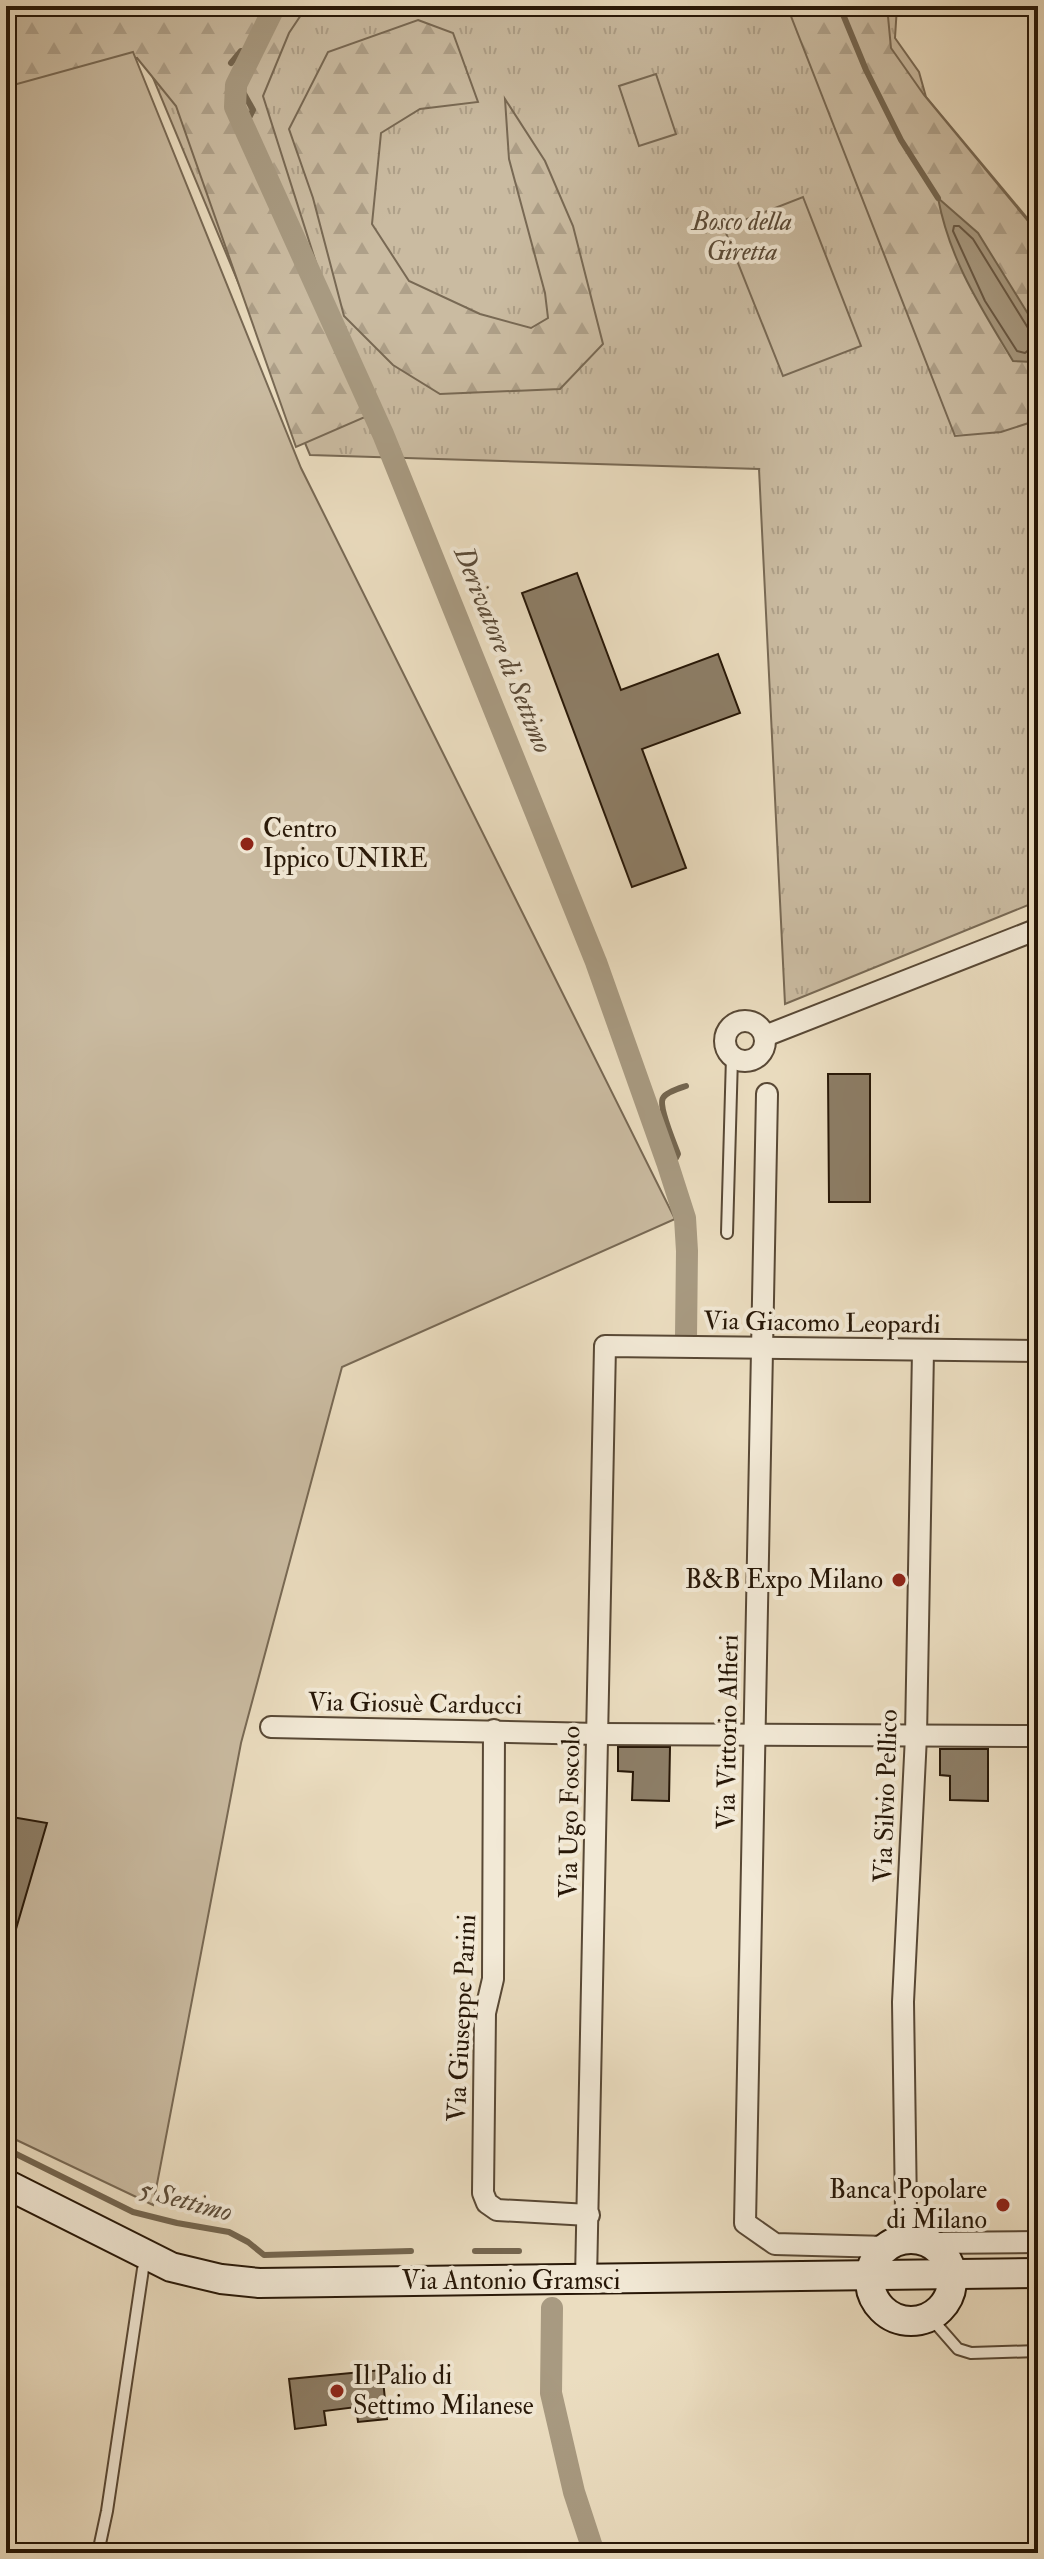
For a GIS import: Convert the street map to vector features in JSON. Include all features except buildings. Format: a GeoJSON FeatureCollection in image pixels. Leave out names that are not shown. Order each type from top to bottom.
{"type":"FeatureCollection","features":[{"type":"Feature","properties":{"kind":"main road","name":"Via Antonio Gramsci"},"geometry":{"type":"LineString","coordinates":[[6,2184],[171,2267],[221,2279],[259,2283],[586,2280],[871,2284]]}},
{"type":"Feature","properties":{"kind":"main road","name":"Via Antonio Gramsci"},"geometry":{"type":"LineString","coordinates":[[6,2201],[143,2269],[194,2288],[259,2297],[952,2283],[1038,2290]]}},
{"type":"Feature","properties":{"kind":"main road"},"geometry":{"type":"LineString","coordinates":[[908,2239],[928,2243],[942,2253],[952,2283],[940,2310],[930,2317],[905,2321],[893,2318],[883,2310],[871,2284],[874,2262],[892,2244],[908,2239]]}},
{"type":"Feature","properties":{"kind":"main road","name":"Via Antonio Gramsci"},"geometry":{"type":"LineString","coordinates":[[952,2283],[1038,2273]]}},
{"type":"Feature","properties":{"kind":"street"},"geometry":{"type":"LineString","coordinates":[[765,1036],[1038,929]]}},
{"type":"Feature","properties":{"kind":"street"},"geometry":{"type":"LineString","coordinates":[[744,1020],[760,1027],[765,1036],[762,1053],[754,1060],[739,1061],[732,1057],[725,1044],[726,1034],[735,1023],[744,1020]]}},
{"type":"Feature","properties":{"kind":"street","name":"Via Vittorio Alfieri"},"geometry":{"type":"LineString","coordinates":[[767,1094],[745,2223],[775,2244],[892,2244]]}},
{"type":"Feature","properties":{"kind":"street","name":"Via Giacomo Leopardi"},"geometry":{"type":"LineString","coordinates":[[605,1346],[1038,1351]]}},
{"type":"Feature","properties":{"kind":"street","name":"Via Ugo Foscolo"},"geometry":{"type":"LineString","coordinates":[[586,2280],[605,1346]]}},
{"type":"Feature","properties":{"kind":"street","name":"Via Silvio Pellico"},"geometry":{"type":"LineString","coordinates":[[892,2244],[906,2211],[903,2002],[916,1736],[923,1351]]}},
{"type":"Feature","properties":{"kind":"street","name":"Via Giosuè Carducci"},"geometry":{"type":"LineString","coordinates":[[271,1727],[598,1734],[1038,1736]]}},
{"type":"Feature","properties":{"kind":"street","name":"Via Giuseppe Parini"},"geometry":{"type":"LineString","coordinates":[[494,1730],[493,1979],[485,2013],[483,2193],[487,2203],[497,2210],[589,2215]]}},
{"type":"Feature","properties":{"kind":"street"},"geometry":{"type":"LineString","coordinates":[[928,2243],[1038,2242]]}},
{"type":"Feature","properties":{"kind":"lane"},"geometry":{"type":"LineString","coordinates":[[727,1233],[732,1057]]}},
{"type":"Feature","properties":{"kind":"lane"},"geometry":{"type":"LineString","coordinates":[[98,2553],[143,2269]]}},
{"type":"Feature","properties":{"kind":"lane"},"geometry":{"type":"LineString","coordinates":[[930,2317],[958,2349],[971,2353],[1038,2351]]}},
{"type":"Feature","properties":{"kind":"green space","name":"Bosco della Giretta"},"geometry":{"type":"Polygon","coordinates":[[[6,6],[897,6],[895,38],[919,72],[926,97],[1038,231],[1038,901],[785,1004],[759,469],[310,455],[139,44],[6,6]]]}},
{"type":"Feature","properties":{"kind":"green space"},"geometry":{"type":"Polygon","coordinates":[[[6,6],[307,6],[289,33],[263,96],[365,417],[296,447],[176,106],[137,58],[6,92],[6,6]]]}},
{"type":"Feature","properties":{"kind":"green space"},"geometry":{"type":"Polygon","coordinates":[[[787,6],[887,6],[891,48],[924,95],[1038,233],[1038,420],[1001,432],[955,436],[787,6]]]}},
{"type":"Feature","properties":{"kind":"green space"},"geometry":{"type":"Polygon","coordinates":[[[418,20],[453,33],[478,102],[420,109],[381,133],[372,224],[409,281],[480,314],[531,328],[548,318],[545,293],[509,159],[505,99],[545,161],[573,226],[603,344],[560,389],[440,394],[393,365],[344,316],[313,198],[289,129],[328,52],[418,20]]]}},
{"type":"Feature","properties":{"kind":"green space","name":"Centro Ippico UNIRE"},"geometry":{"type":"Polygon","coordinates":[[[133,52],[301,468],[675,1219],[342,1367],[241,1743],[153,2205],[6,2135],[6,87],[133,52]]]}},
{"type":"Feature","properties":{"kind":"green space"},"geometry":{"type":"Polygon","coordinates":[[[656,74],[676,134],[639,146],[619,86],[656,74]]]}},
{"type":"Feature","properties":{"kind":"green space"},"geometry":{"type":"Polygon","coordinates":[[[803,197],[861,346],[783,376],[724,228],[803,197]]]}},
{"type":"Feature","properties":{"kind":"water"},"geometry":{"type":"Polygon","coordinates":[[[938,198],[978,233],[1038,330],[1033,362],[1013,361],[989,321],[958,263],[938,198]]]}},
{"type":"Feature","properties":{"kind":"waterway","name":"Derivatore di Settimo"},"geometry":{"type":"LineString","coordinates":[[275,6],[236,85],[235,107],[383,434],[596,962],[685,1218],[686,1337]]}},
{"type":"Feature","properties":{"kind":"waterway"},"geometry":{"type":"LineString","coordinates":[[242,121],[253,110],[243,92],[244,83],[283,6]]}},
{"type":"Feature","properties":{"kind":"waterway"},"geometry":{"type":"LineString","coordinates":[[842,12],[866,70],[901,140],[938,198]]}},
{"type":"Feature","properties":{"kind":"waterway"},"geometry":{"type":"LineString","coordinates":[[231,63],[241,51],[251,51]]}},
{"type":"Feature","properties":{"kind":"waterway"},"geometry":{"type":"LineString","coordinates":[[667,1162],[678,1154],[662,1102],[670,1092],[686,1086]]}},
{"type":"Feature","properties":{"kind":"waterway","name":"5 Settimo"},"geometry":{"type":"LineString","coordinates":[[6,2149],[133,2212],[229,2232],[264,2255],[411,2251]]}},
{"type":"Feature","properties":{"kind":"waterway","name":"5 Settimo"},"geometry":{"type":"LineString","coordinates":[[475,2251],[519,2251]]}},
{"type":"Feature","properties":{"kind":"waterway","name":"Derivatore di Settimo"},"geometry":{"type":"LineString","coordinates":[[552,2308],[551,2393],[574,2492],[594,2553]]}},
{"type":"Feature","properties":{"kind":"place","name":"Centro Ippico UNIRE"},"geometry":{"type":"Point","coordinates":[247,844]}},
{"type":"Feature","properties":{"kind":"place","name":"B&B Expo Milano"},"geometry":{"type":"Point","coordinates":[899,1580]}},
{"type":"Feature","properties":{"kind":"place","name":"Banca Popolare di Milano"},"geometry":{"type":"Point","coordinates":[1003,2205]}},
{"type":"Feature","properties":{"kind":"place","name":"Il Palio di Settimo Milanese"},"geometry":{"type":"Point","coordinates":[337,2391]}}]}
